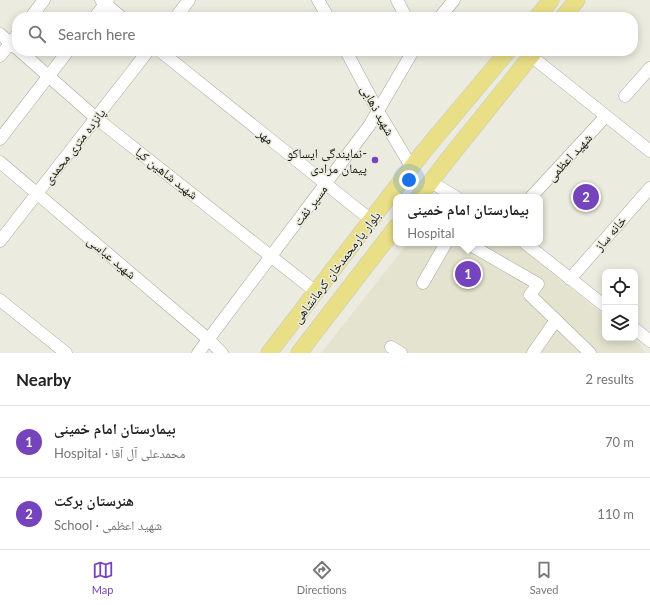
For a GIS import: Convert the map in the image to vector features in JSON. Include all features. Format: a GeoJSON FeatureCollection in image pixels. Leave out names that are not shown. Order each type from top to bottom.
{"type":"FeatureCollection","features":[{"type":"Feature","properties":{"kind":"main road"},"geometry":{"type":"LineString","coordinates":[[541,12],[551,0]]}},
{"type":"Feature","properties":{"kind":"main road"},"geometry":{"type":"LineString","coordinates":[[567,12],[577,0]]}},
{"type":"Feature","properties":{"kind":"main road","name":"بلوار یارمحمدخان کرمانشاهی"},"geometry":{"type":"LineString","coordinates":[[269,353],[412,168],[504,56]]}},
{"type":"Feature","properties":{"kind":"main road"},"geometry":{"type":"LineString","coordinates":[[421,194],[531,56]]}},
{"type":"Feature","properties":{"kind":"main road","name":"بلوار یارمحمدخان کرمانشاهی"},"geometry":{"type":"LineString","coordinates":[[299,353],[393,231]]}},
{"type":"Feature","properties":{"kind":"street"},"geometry":{"type":"LineString","coordinates":[[35,12],[44,0]]}},
{"type":"Feature","properties":{"kind":"street"},"geometry":{"type":"LineString","coordinates":[[180,12],[190,0]]}},
{"type":"Feature","properties":{"kind":"street"},"geometry":{"type":"LineString","coordinates":[[318,0],[325,12]]}},
{"type":"Feature","properties":{"kind":"street"},"geometry":{"type":"LineString","coordinates":[[396,0],[403,12]]}},
{"type":"Feature","properties":{"kind":"street"},"geometry":{"type":"LineString","coordinates":[[444,12],[454,0]]}},
{"type":"Feature","properties":{"kind":"street"},"geometry":{"type":"LineString","coordinates":[[98,12],[105,1],[116,12]]}},
{"type":"Feature","properties":{"kind":"street","name":"شهید شاهین کیا"},"geometry":{"type":"LineString","coordinates":[[0,34],[12,42]]}},
{"type":"Feature","properties":{"kind":"street"},"geometry":{"type":"LineString","coordinates":[[0,56],[12,47]]}},
{"type":"Feature","properties":{"kind":"street","name":"شهید شاهین کیا"},"geometry":{"type":"LineString","coordinates":[[28,56],[48,76],[96,118],[316,292]]}},
{"type":"Feature","properties":{"kind":"street"},"geometry":{"type":"LineString","coordinates":[[0,139],[64,56]]}},
{"type":"Feature","properties":{"kind":"street","name":"پانزده متری محمدی"},"geometry":{"type":"LineString","coordinates":[[0,241],[144,56]]}},
{"type":"Feature","properties":{"kind":"street","name":"مهر"},"geometry":{"type":"LineString","coordinates":[[166,56],[371,220]]}},
{"type":"Feature","properties":{"kind":"street","name":"شهید ذهابی"},"geometry":{"type":"LineString","coordinates":[[349,56],[378,111],[412,168]]}},
{"type":"Feature","properties":{"kind":"street","name":"مسیر نفت"},"geometry":{"type":"LineString","coordinates":[[198,353],[369,126],[410,56]]}},
{"type":"Feature","properties":{"kind":"street"},"geometry":{"type":"LineString","coordinates":[[535,56],[650,151]]}},
{"type":"Feature","properties":{"kind":"street"},"geometry":{"type":"LineString","coordinates":[[625,96],[650,68]]}},
{"type":"Feature","properties":{"kind":"street","name":"شهید اعظمی"},"geometry":{"type":"LineString","coordinates":[[534,194],[606,116]]}},
{"type":"Feature","properties":{"kind":"street","name":"شهید عباسی"},"geometry":{"type":"LineString","coordinates":[[0,162],[208,339],[222,353]]}},
{"type":"Feature","properties":{"kind":"street"},"geometry":{"type":"LineString","coordinates":[[431,182],[451,194]]}},
{"type":"Feature","properties":{"kind":"street","name":"خانه ساز"},"geometry":{"type":"LineString","coordinates":[[570,278],[650,188]]}},
{"type":"Feature","properties":{"kind":"street"},"geometry":{"type":"LineString","coordinates":[[423,283],[444,246]]}},
{"type":"Feature","properties":{"kind":"street"},"geometry":{"type":"LineString","coordinates":[[472,246],[538,284],[530,295],[590,353]]}},
{"type":"Feature","properties":{"kind":"street"},"geometry":{"type":"LineString","coordinates":[[529,246],[604,305]]}},
{"type":"Feature","properties":{"kind":"street"},"geometry":{"type":"LineString","coordinates":[[0,300],[66,353]]}},
{"type":"Feature","properties":{"kind":"street"},"geometry":{"type":"LineString","coordinates":[[533,353],[556,320]]}},
{"type":"Feature","properties":{"kind":"street"},"geometry":{"type":"LineString","coordinates":[[638,331],[650,341]]}},
{"type":"Feature","properties":{"kind":"shaded area"},"geometry":{"type":"Polygon","coordinates":[[[406,246],[519,246],[602,314],[602,341],[635,341],[641,345],[645,353],[321,353],[406,246]]]}},
{"type":"Feature","properties":{"kind":"place","name":"نمایندگی ایساکو- پیمان مرادی"},"geometry":{"type":"Point","coordinates":[375,160]}},
{"type":"Feature","properties":{"kind":"place","name":"هنرستان برکت"},"geometry":{"type":"Point","coordinates":[586,197]}},
{"type":"Feature","properties":{"kind":"place","name":"بیمارستان امام خمینی"},"geometry":{"type":"Point","coordinates":[468,274]}}]}
